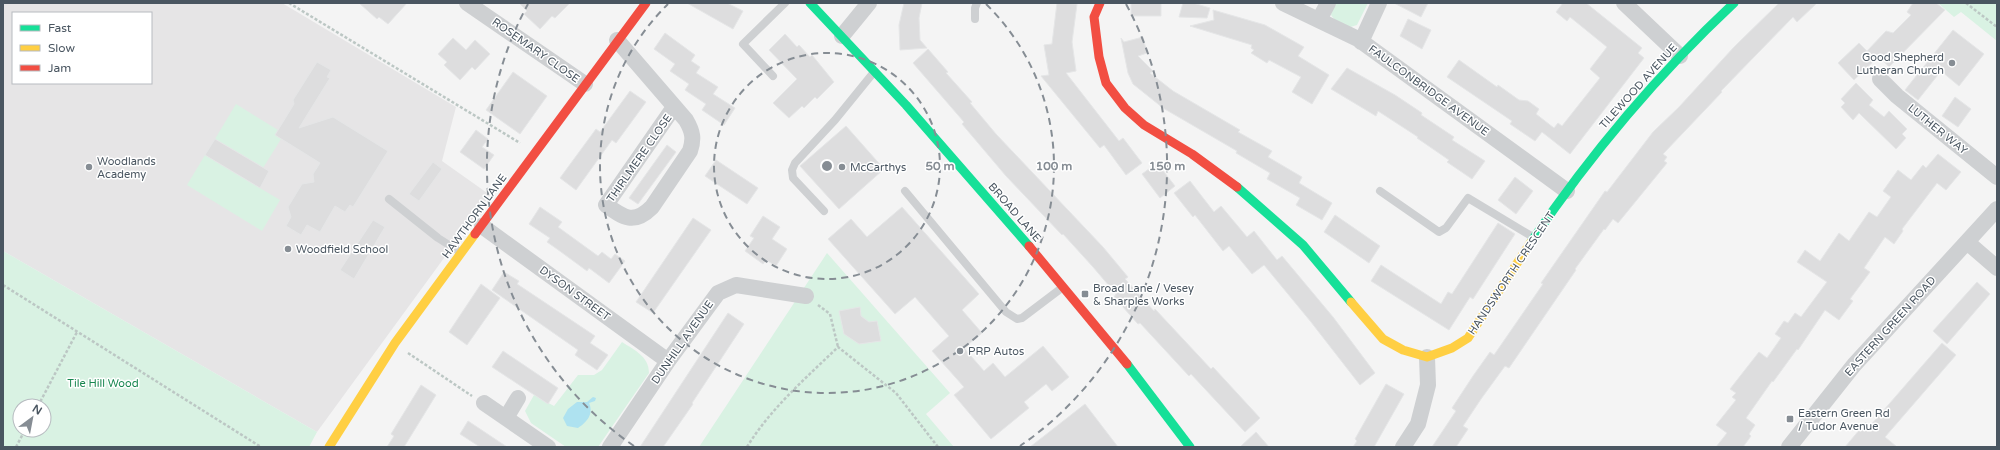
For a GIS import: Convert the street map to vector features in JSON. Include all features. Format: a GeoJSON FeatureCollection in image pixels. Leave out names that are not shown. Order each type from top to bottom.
{"type":"FeatureCollection","features":[{"type":"Feature","properties":{"kind":"street","name":"ROSEMARY CLOSE"},"geometry":{"type":"LineString","coordinates":[[467,3],[585,84]]}},
{"type":"Feature","properties":{"kind":"street","name":"HAWTHORN LANE"},"geometry":{"type":"LineString","coordinates":[[329,447],[395,343],[617,40],[646,3]]}},
{"type":"Feature","properties":{"kind":"street","name":"BROAD LANE"},"geometry":{"type":"LineString","coordinates":[[810,3],[932,134],[1064,286],[1106,336],[1190,447]]}},
{"type":"Feature","properties":{"kind":"street"},"geometry":{"type":"LineString","coordinates":[[842,36],[869,3]]}},
{"type":"Feature","properties":{"kind":"street"},"geometry":{"type":"LineString","coordinates":[[1100,3],[1094,17],[1099,56],[1106,83],[1125,108],[1144,125],[1192,154],[1242,190],[1303,245],[1383,339],[1403,350],[1427,357],[1428,385],[1418,424],[1403,447]]}},
{"type":"Feature","properties":{"kind":"street","name":"FAULCONBRIDGE AVENUE"},"geometry":{"type":"LineString","coordinates":[[1283,3],[1361,42],[1567,191]]}},
{"type":"Feature","properties":{"kind":"street"},"geometry":{"type":"LineString","coordinates":[[1319,20],[1328,3]]}},
{"type":"Feature","properties":{"kind":"street"},"geometry":{"type":"LineString","coordinates":[[1361,42],[1379,3]]}},
{"type":"Feature","properties":{"kind":"street"},"geometry":{"type":"LineString","coordinates":[[1624,3],[1680,56]]}},
{"type":"Feature","properties":{"kind":"street","name":"TILEWOOD AVENUE"},"geometry":{"type":"LineString","coordinates":[[1567,191],[1610,134],[1680,56],[1734,3]]}},
{"type":"Feature","properties":{"kind":"street","name":"THIRLMERE CLOSE"},"geometry":{"type":"LineString","coordinates":[[617,40],[674,107],[692,130],[693,142],[690,152],[646,214],[633,219],[620,215],[606,205],[674,107]]}},
{"type":"Feature","properties":{"kind":"street","name":"LUTHER WAY"},"geometry":{"type":"LineString","coordinates":[[1880,79],[1897,96],[1997,177]]}},
{"type":"Feature","properties":{"kind":"street","name":"HANDSWORTH CRESCENT"},"geometry":{"type":"LineString","coordinates":[[1427,357],[1452,348],[1468,338],[1534,237],[1567,191]]}},
{"type":"Feature","properties":{"kind":"street","name":"EASTERN GREEN ROAD"},"geometry":{"type":"LineString","coordinates":[[1789,447],[1854,365],[1997,209]]}},
{"type":"Feature","properties":{"kind":"street","name":"DYSON STREET"},"geometry":{"type":"LineString","coordinates":[[482,226],[668,361]]}},
{"type":"Feature","properties":{"kind":"street"},"geometry":{"type":"LineString","coordinates":[[1967,242],[1997,268]]}},
{"type":"Feature","properties":{"kind":"street","name":"DUNHILL AVENUE"},"geometry":{"type":"LineString","coordinates":[[610,447],[713,297],[724,289],[736,285],[806,296]]}},
{"type":"Feature","properties":{"kind":"street"},"geometry":{"type":"LineString","coordinates":[[506,418],[518,398]]}},
{"type":"Feature","properties":{"kind":"street"},"geometry":{"type":"LineString","coordinates":[[484,403],[548,447]]}},
{"type":"Feature","properties":{"kind":"lane"},"geometry":{"type":"LineString","coordinates":[[773,76],[743,44],[785,3]]}},
{"type":"Feature","properties":{"kind":"lane"},"geometry":{"type":"LineString","coordinates":[[975,20],[975,8],[977,3]]}},
{"type":"Feature","properties":{"kind":"lane"},"geometry":{"type":"LineString","coordinates":[[824,211],[793,178],[792,170],[795,163],[835,120],[875,72]]}},
{"type":"Feature","properties":{"kind":"lane"},"geometry":{"type":"LineString","coordinates":[[905,191],[1006,312],[1017,319],[1022,318],[1064,286]]}},
{"type":"Feature","properties":{"kind":"lane"},"geometry":{"type":"LineString","coordinates":[[1380,191],[1438,232],[1446,228],[1468,198],[1534,237]]}},
{"type":"Feature","properties":{"kind":"lane"},"geometry":{"type":"LineString","coordinates":[[389,199],[438,238],[462,253]]}},
{"type":"Feature","properties":{"kind":"path"},"geometry":{"type":"LineString","coordinates":[[289,3],[535,152]]}},
{"type":"Feature","properties":{"kind":"path"},"geometry":{"type":"LineString","coordinates":[[1966,3],[1997,26]]}},
{"type":"Feature","properties":{"kind":"path"},"geometry":{"type":"LineString","coordinates":[[3,286],[262,447]]}},
{"type":"Feature","properties":{"kind":"path"},"geometry":{"type":"LineString","coordinates":[[806,296],[830,314],[838,347],[896,393],[938,447]]}},
{"type":"Feature","properties":{"kind":"path"},"geometry":{"type":"LineString","coordinates":[[42,398],[77,332]]}},
{"type":"Feature","properties":{"kind":"path"},"geometry":{"type":"LineString","coordinates":[[395,343],[484,403]]}},
{"type":"Feature","properties":{"kind":"path"},"geometry":{"type":"LineString","coordinates":[[747,447],[754,435],[794,389],[838,347]]}},
{"type":"Feature","properties":{"kind":"path"},"geometry":{"type":"LineString","coordinates":[[16,447],[21,438]]}},
{"type":"Feature","properties":{"kind":"shaded area","name":"Woodfield School"},"geometry":{"type":"Polygon","coordinates":[[[3,3],[282,3],[456,107],[442,161],[490,195],[317,432],[3,251],[3,3]]]}},
{"type":"Feature","properties":{"kind":"green space"},"geometry":{"type":"Polygon","coordinates":[[[1333,3],[1368,3],[1357,25],[1347,28],[1338,24],[1331,15],[1333,3]]]}},
{"type":"Feature","properties":{"kind":"green space"},"geometry":{"type":"Polygon","coordinates":[[[1938,3],[1997,3],[1997,41],[1961,12],[1954,17],[1938,3]]]}},
{"type":"Feature","properties":{"kind":"green space"},"geometry":{"type":"Polygon","coordinates":[[[236,104],[278,130],[281,139],[263,168],[215,139],[236,104]]]}},
{"type":"Feature","properties":{"kind":"green space"},"geometry":{"type":"Polygon","coordinates":[[[205,155],[280,200],[262,231],[187,185],[205,155]]]}},
{"type":"Feature","properties":{"kind":"green space","name":"Tile Hill Wood"},"geometry":{"type":"Polygon","coordinates":[[[3,251],[317,432],[309,447],[3,447],[3,251]]]}},
{"type":"Feature","properties":{"kind":"green space"},"geometry":{"type":"Polygon","coordinates":[[[827,253],[950,393],[926,414],[954,447],[699,447],[827,253]]]}},
{"type":"Feature","properties":{"kind":"green space"},"geometry":{"type":"Polygon","coordinates":[[[622,342],[644,358],[649,373],[598,447],[566,447],[531,423],[525,411],[534,395],[554,406],[578,375],[594,375],[602,370],[622,342]]]}},
{"type":"Feature","properties":{"kind":"water"},"geometry":{"type":"Polygon","coordinates":[[[593,397],[596,398],[595,401],[589,403],[591,411],[587,420],[578,428],[567,426],[563,418],[568,409],[577,402],[587,402],[593,397]]]}},
{"type":"Feature","properties":{"kind":"building"},"geometry":{"type":"Polygon","coordinates":[[[359,3],[407,3],[388,24],[379,17],[377,19],[359,3]]]}},
{"type":"Feature","properties":{"kind":"building"},"geometry":{"type":"Polygon","coordinates":[[[519,3],[570,3],[555,18],[552,16],[540,29],[524,14],[527,11],[519,3]]]}},
{"type":"Feature","properties":{"kind":"building"},"geometry":{"type":"Polygon","coordinates":[[[687,3],[727,3],[743,11],[733,29],[687,3]]]}},
{"type":"Feature","properties":{"kind":"building"},"geometry":{"type":"Polygon","coordinates":[[[904,3],[922,3],[919,18],[920,40],[927,48],[900,50],[899,25],[904,3]]]}},
{"type":"Feature","properties":{"kind":"building"},"geometry":{"type":"Polygon","coordinates":[[[1057,3],[1077,4],[1072,42],[1076,71],[1066,73],[1119,141],[1123,138],[1142,163],[1126,175],[1104,145],[1100,148],[1041,76],[1049,75],[1044,45],[1052,44],[1057,3]]]}},
{"type":"Feature","properties":{"kind":"building"},"geometry":{"type":"Polygon","coordinates":[[[1131,3],[1161,3],[1161,16],[1131,16],[1131,3]]]}},
{"type":"Feature","properties":{"kind":"building"},"geometry":{"type":"Polygon","coordinates":[[[1183,3],[1193,3],[1210,8],[1207,18],[1179,17],[1183,3]]]}},
{"type":"Feature","properties":{"kind":"building"},"geometry":{"type":"Polygon","coordinates":[[[1394,3],[1428,3],[1421,17],[1394,3]]]}},
{"type":"Feature","properties":{"kind":"building"},"geometry":{"type":"Polygon","coordinates":[[[1563,3],[1586,3],[1642,48],[1638,53],[1644,58],[1570,154],[1542,132],[1535,141],[1510,124],[1512,121],[1447,77],[1459,60],[1497,87],[1498,85],[1519,100],[1528,101],[1539,109],[1536,114],[1554,128],[1558,123],[1562,126],[1600,78],[1590,69],[1607,47],[1570,17],[1567,21],[1556,12],[1563,3]]]}},
{"type":"Feature","properties":{"kind":"building"},"geometry":{"type":"Polygon","coordinates":[[[1779,3],[1817,3],[1797,22],[1793,17],[1721,91],[1722,92],[1663,154],[1667,157],[1664,161],[1667,163],[1618,223],[1613,219],[1605,230],[1604,229],[1575,269],[1576,270],[1509,368],[1505,366],[1481,399],[1463,426],[1468,429],[1456,447],[1432,447],[1456,411],[1452,408],[1473,376],[1490,352],[1494,355],[1543,284],[1541,283],[1605,191],[1607,192],[1653,132],[1679,107],[1734,47],[1779,3]]]}},
{"type":"Feature","properties":{"kind":"building"},"geometry":{"type":"Polygon","coordinates":[[[1913,3],[1936,3],[1945,10],[1889,67],[1879,56],[1854,80],[1838,63],[1859,43],[1867,51],[1886,31],[1893,33],[1911,15],[1907,12],[1913,3]]]}},
{"type":"Feature","properties":{"kind":"building"},"geometry":{"type":"Polygon","coordinates":[[[1213,10],[1265,25],[1304,47],[1298,56],[1329,75],[1312,104],[1292,92],[1301,77],[1269,60],[1267,63],[1251,53],[1254,50],[1251,48],[1252,45],[1190,26],[1214,20],[1213,10]]]}},
{"type":"Feature","properties":{"kind":"building"},"geometry":{"type":"Polygon","coordinates":[[[1408,19],[1431,30],[1422,49],[1400,36],[1408,19]]]}},
{"type":"Feature","properties":{"kind":"building","name":"Good Shepherd Lutheran Church"},"geometry":{"type":"Polygon","coordinates":[[[1953,30],[1984,54],[1959,86],[1941,71],[1918,100],[1905,90],[1953,30]]]}},
{"type":"Feature","properties":{"kind":"building"},"geometry":{"type":"Polygon","coordinates":[[[665,33],[695,55],[691,61],[700,67],[696,73],[718,87],[713,94],[735,108],[724,125],[702,110],[706,104],[685,90],[689,84],[670,71],[675,64],[654,49],[665,33]]]}},
{"type":"Feature","properties":{"kind":"building"},"geometry":{"type":"Polygon","coordinates":[[[785,34],[797,47],[799,45],[810,57],[812,55],[834,82],[817,99],[815,97],[804,108],[802,106],[789,118],[773,103],[797,79],[769,50],[785,34]]]}},
{"type":"Feature","properties":{"kind":"building"},"geometry":{"type":"Polygon","coordinates":[[[1143,37],[1147,53],[1138,56],[1153,71],[1150,73],[1173,91],[1240,130],[1238,132],[1272,151],[1268,157],[1302,177],[1299,183],[1332,203],[1322,220],[1296,205],[1300,198],[1267,179],[1270,173],[1236,153],[1237,151],[1163,108],[1133,84],[1128,73],[1121,38],[1124,42],[1143,37]]]}},
{"type":"Feature","properties":{"kind":"building"},"geometry":{"type":"Polygon","coordinates":[[[453,38],[466,50],[475,40],[490,54],[475,70],[472,67],[460,80],[444,65],[447,62],[438,54],[453,38]]]}},
{"type":"Feature","properties":{"kind":"building"},"geometry":{"type":"Polygon","coordinates":[[[928,49],[948,72],[946,73],[972,102],[970,103],[996,134],[1103,247],[1128,277],[1125,279],[1211,369],[1213,367],[1260,418],[1245,432],[1191,374],[1189,376],[1140,323],[1138,324],[1114,297],[1116,294],[1093,267],[1006,176],[962,124],[964,122],[913,63],[928,49]]]}},
{"type":"Feature","properties":{"kind":"building"},"geometry":{"type":"Polygon","coordinates":[[[317,62],[331,70],[327,77],[330,78],[299,128],[333,117],[388,151],[353,207],[350,205],[345,212],[335,206],[320,232],[307,225],[301,235],[286,226],[291,217],[288,207],[302,184],[314,182],[313,174],[320,163],[275,135],[294,104],[293,100],[317,62]]]}},
{"type":"Feature","properties":{"kind":"building"},"geometry":{"type":"Polygon","coordinates":[[[1347,68],[1395,95],[1422,113],[1421,115],[1454,137],[1452,140],[1485,161],[1472,179],[1447,162],[1449,160],[1417,138],[1418,137],[1378,111],[1376,116],[1331,89],[1347,68]]]}},
{"type":"Feature","properties":{"kind":"building"},"geometry":{"type":"Polygon","coordinates":[[[513,72],[547,96],[520,134],[486,110],[513,72]]]}},
{"type":"Feature","properties":{"kind":"building"},"geometry":{"type":"Polygon","coordinates":[[[1856,83],[1873,100],[1869,105],[1884,117],[1889,111],[1907,129],[1902,134],[1906,138],[1896,149],[1859,113],[1853,120],[1841,107],[1845,103],[1841,99],[1856,83]]]}},
{"type":"Feature","properties":{"kind":"building"},"geometry":{"type":"Polygon","coordinates":[[[630,91],[646,102],[616,143],[612,140],[576,190],[560,178],[596,129],[600,132],[630,91]]]}},
{"type":"Feature","properties":{"kind":"building"},"geometry":{"type":"Polygon","coordinates":[[[1955,97],[1971,109],[1958,127],[1942,116],[1955,97]]]}},
{"type":"Feature","properties":{"kind":"building","name":"McCarthys"},"geometry":{"type":"Polygon","coordinates":[[[846,126],[884,169],[839,209],[800,166],[846,126]]]}},
{"type":"Feature","properties":{"kind":"building"},"geometry":{"type":"Polygon","coordinates":[[[476,130],[488,139],[482,147],[494,155],[484,169],[460,152],[476,130]]]}},
{"type":"Feature","properties":{"kind":"building"},"geometry":{"type":"Polygon","coordinates":[[[215,139],[269,171],[260,188],[205,155],[215,139]]]}},
{"type":"Feature","properties":{"kind":"building"},"geometry":{"type":"Polygon","coordinates":[[[667,145],[676,152],[638,204],[629,198],[667,145]]]}},
{"type":"Feature","properties":{"kind":"building"},"geometry":{"type":"Polygon","coordinates":[[[1938,154],[1961,172],[1946,190],[1937,183],[1902,229],[1903,231],[1894,244],[1885,237],[1864,268],[1870,272],[1850,299],[1853,301],[1839,320],[1825,310],[1798,350],[1797,349],[1773,382],[1772,381],[1746,418],[1755,425],[1749,434],[1751,436],[1743,447],[1716,447],[1727,433],[1716,425],[1736,400],[1732,397],[1736,393],[1730,389],[1759,352],[1767,358],[1781,338],[1775,334],[1784,321],[1788,323],[1795,313],[1801,317],[1827,282],[1797,262],[1805,250],[1820,261],[1839,233],[1849,241],[1869,212],[1877,217],[1891,197],[1883,191],[1898,170],[1911,180],[1923,165],[1926,168],[1938,154]]]}},
{"type":"Feature","properties":{"kind":"building"},"geometry":{"type":"Polygon","coordinates":[[[716,160],[758,188],[747,204],[705,176],[716,160]]]}},
{"type":"Feature","properties":{"kind":"building"},"geometry":{"type":"Polygon","coordinates":[[[433,162],[442,169],[419,201],[409,194],[433,162]]]}},
{"type":"Feature","properties":{"kind":"building"},"geometry":{"type":"Polygon","coordinates":[[[1157,163],[1175,186],[1160,198],[1142,174],[1157,163]]]}},
{"type":"Feature","properties":{"kind":"building"},"geometry":{"type":"Polygon","coordinates":[[[1515,177],[1533,191],[1516,214],[1498,200],[1515,177]]]}},
{"type":"Feature","properties":{"kind":"building"},"geometry":{"type":"Polygon","coordinates":[[[1190,181],[1214,212],[1221,206],[1247,237],[1254,231],[1277,260],[1282,256],[1333,317],[1375,373],[1360,385],[1264,265],[1252,274],[1229,246],[1223,251],[1195,215],[1193,217],[1174,193],[1190,181]]]}},
{"type":"Feature","properties":{"kind":"building"},"geometry":{"type":"Polygon","coordinates":[[[540,207],[562,222],[558,227],[598,256],[602,252],[611,259],[615,254],[625,261],[609,283],[589,268],[587,271],[547,242],[550,238],[529,224],[540,207]]]}},
{"type":"Feature","properties":{"kind":"building"},"geometry":{"type":"Polygon","coordinates":[[[902,207],[979,294],[962,310],[982,333],[964,348],[984,371],[993,363],[1005,377],[1043,346],[1069,377],[1052,391],[1046,384],[1024,402],[1029,408],[991,439],[954,395],[964,387],[932,351],[949,336],[915,297],[895,314],[828,239],[851,219],[867,237],[902,207]]]}},
{"type":"Feature","properties":{"kind":"building"},"geometry":{"type":"Polygon","coordinates":[[[1335,215],[1380,246],[1369,263],[1324,232],[1335,215]]]}},
{"type":"Feature","properties":{"kind":"building"},"geometry":{"type":"Polygon","coordinates":[[[763,216],[780,227],[772,239],[787,249],[776,266],[766,260],[763,264],[745,251],[754,238],[750,236],[763,216]]]}},
{"type":"Feature","properties":{"kind":"building"},"geometry":{"type":"Polygon","coordinates":[[[693,218],[711,230],[653,313],[636,302],[693,218]]]}},
{"type":"Feature","properties":{"kind":"building"},"geometry":{"type":"Polygon","coordinates":[[[373,220],[385,227],[354,279],[340,270],[373,220]]]}},
{"type":"Feature","properties":{"kind":"building"},"geometry":{"type":"Polygon","coordinates":[[[1498,223],[1515,234],[1473,299],[1470,297],[1449,330],[1371,281],[1381,265],[1441,304],[1448,292],[1452,294],[1498,223]]]}},
{"type":"Feature","properties":{"kind":"building"},"geometry":{"type":"Polygon","coordinates":[[[504,272],[519,281],[517,284],[595,336],[590,343],[608,355],[597,370],[575,355],[578,350],[492,290],[504,272]]]}},
{"type":"Feature","properties":{"kind":"building"},"geometry":{"type":"Polygon","coordinates":[[[1977,282],[1990,294],[1947,344],[1933,331],[1977,282]]]}},
{"type":"Feature","properties":{"kind":"building"},"geometry":{"type":"Polygon","coordinates":[[[481,284],[500,298],[467,345],[449,332],[481,284]]]}},
{"type":"Feature","properties":{"kind":"building"},"geometry":{"type":"Polygon","coordinates":[[[860,307],[861,316],[869,322],[877,321],[881,341],[859,344],[844,334],[839,311],[860,307]]]}},
{"type":"Feature","properties":{"kind":"building"},"geometry":{"type":"Polygon","coordinates":[[[728,313],[744,324],[692,403],[693,404],[663,447],[640,447],[728,313]]]}},
{"type":"Feature","properties":{"kind":"building"},"geometry":{"type":"Polygon","coordinates":[[[1942,343],[1956,355],[1885,437],[1897,447],[1845,447],[1866,422],[1870,426],[1942,343]]]}},
{"type":"Feature","properties":{"kind":"building"},"geometry":{"type":"Polygon","coordinates":[[[503,351],[558,388],[548,404],[492,367],[503,351]]]}},
{"type":"Feature","properties":{"kind":"building"},"geometry":{"type":"Polygon","coordinates":[[[1386,384],[1404,394],[1374,447],[1353,447],[1357,441],[1355,439],[1386,384]]]}},
{"type":"Feature","properties":{"kind":"building"},"geometry":{"type":"Polygon","coordinates":[[[421,385],[436,395],[404,447],[387,447],[394,436],[391,434],[421,385]]]}},
{"type":"Feature","properties":{"kind":"building"},"geometry":{"type":"Polygon","coordinates":[[[1085,404],[1118,447],[1030,447],[1085,404]]]}},
{"type":"Feature","properties":{"kind":"building"},"geometry":{"type":"Polygon","coordinates":[[[468,421],[507,447],[480,447],[460,434],[468,421]]]}},
{"type":"Feature","properties":{"kind":"building"},"geometry":{"type":"Polygon","coordinates":[[[1256,432],[1269,447],[1240,447],[1256,432]]]}},
{"type":"Feature","properties":{"kind":"traffic: fast"},"geometry":{"type":"LineString","coordinates":[[810,3],[906,105],[1029,246]]}},
{"type":"Feature","properties":{"kind":"traffic: fast"},"geometry":{"type":"LineString","coordinates":[[1531,242],[1577,178],[1651,87],[1734,3]]}},
{"type":"Feature","properties":{"kind":"traffic: fast"},"geometry":{"type":"LineString","coordinates":[[1237,187],[1303,245],[1351,302]]}},
{"type":"Feature","properties":{"kind":"traffic: fast"},"geometry":{"type":"LineString","coordinates":[[1127,364],[1190,447]]}},
{"type":"Feature","properties":{"kind":"traffic: slow"},"geometry":{"type":"LineString","coordinates":[[329,447],[395,343],[475,234]]}},
{"type":"Feature","properties":{"kind":"traffic: slow"},"geometry":{"type":"LineString","coordinates":[[1351,302],[1383,339],[1403,350],[1427,357],[1452,348],[1468,338],[1531,242]]}},
{"type":"Feature","properties":{"kind":"traffic: jam"},"geometry":{"type":"LineString","coordinates":[[475,234],[646,3]]}},
{"type":"Feature","properties":{"kind":"traffic: jam"},"geometry":{"type":"LineString","coordinates":[[1100,3],[1094,17],[1099,57],[1106,83],[1125,108],[1144,125],[1192,154],[1237,187]]}},
{"type":"Feature","properties":{"kind":"traffic: jam"},"geometry":{"type":"LineString","coordinates":[[1029,246],[1127,364]]}},
{"type":"Feature","properties":{"kind":"place","name":"Good Shepherd Lutheran Church"},"geometry":{"type":"Point","coordinates":[1952,63]}},
{"type":"Feature","properties":{"kind":"place","name":"Woodlands Academy"},"geometry":{"type":"Point","coordinates":[89,167]}},
{"type":"Feature","properties":{"kind":"place","name":"McCarthys"},"geometry":{"type":"Point","coordinates":[842,167]}},
{"type":"Feature","properties":{"kind":"place","name":"Woodfield School"},"geometry":{"type":"Point","coordinates":[288,249]}},
{"type":"Feature","properties":{"kind":"place","name":"Broad Lane / Vesey & Sharples Works"},"geometry":{"type":"Point","coordinates":[1085,294]}},
{"type":"Feature","properties":{"kind":"place","name":"PRP Autos"},"geometry":{"type":"Point","coordinates":[960,351]}},
{"type":"Feature","properties":{"kind":"place","name":"Eastern Green Rd / Tudor Avenue"},"geometry":{"type":"Point","coordinates":[1790,419]}}]}
